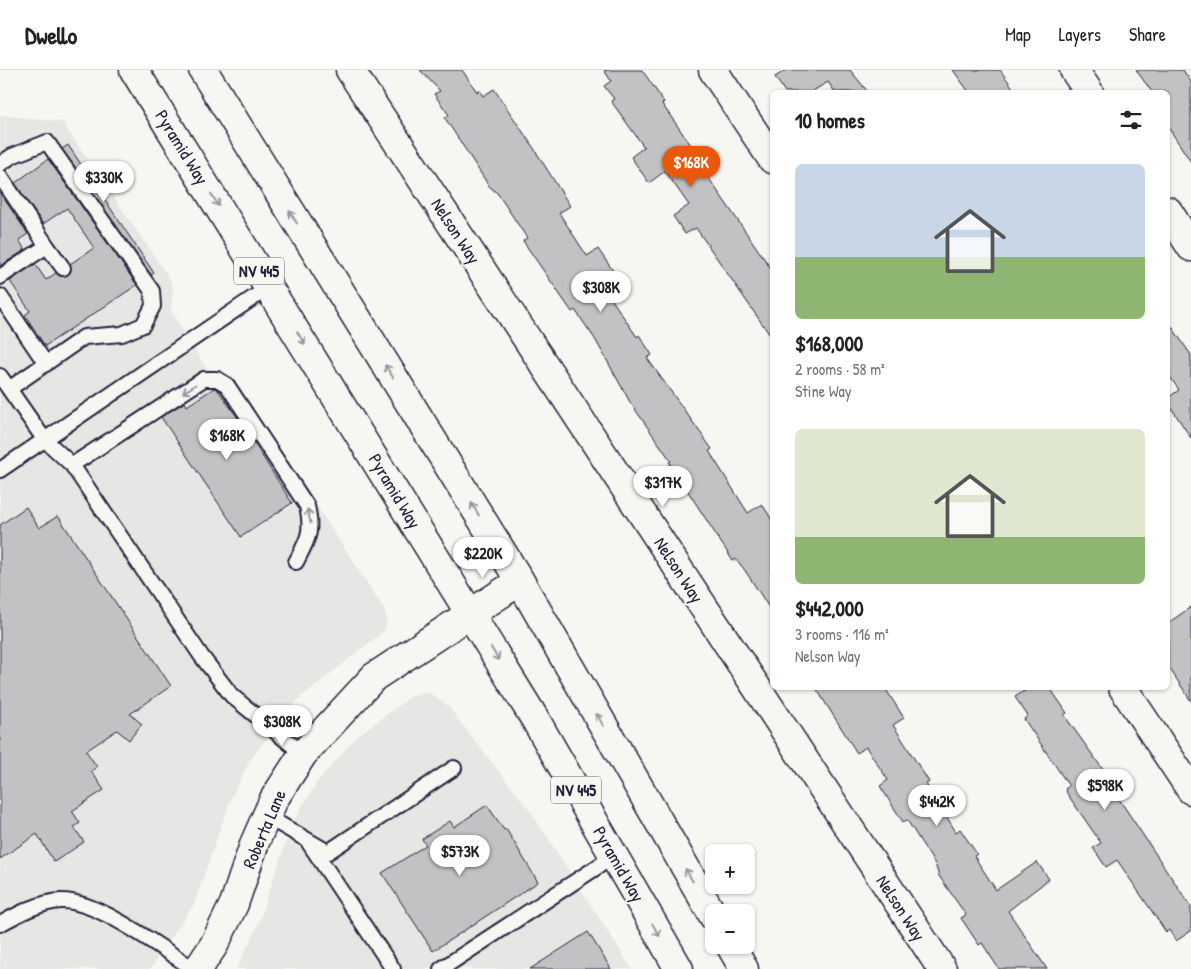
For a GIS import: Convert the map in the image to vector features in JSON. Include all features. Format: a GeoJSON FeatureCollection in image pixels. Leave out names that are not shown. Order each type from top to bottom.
{"type":"FeatureCollection","features":[{"type":"Feature","properties":{"kind":"main road","name":"Pyramid Way"},"geometry":{"type":"LineString","coordinates":[[134,70],[535,719],[679,969]]}},
{"type":"Feature","properties":{"kind":"main road"},"geometry":{"type":"LineString","coordinates":[[202,70],[520,580],[707,904]]}},
{"type":"Feature","properties":{"kind":"main road","name":"Nelson Way"},"geometry":{"type":"LineString","coordinates":[[350,70],[942,969]]}},
{"type":"Feature","properties":{"kind":"main road"},"geometry":{"type":"LineString","coordinates":[[713,70],[770,156]]}},
{"type":"Feature","properties":{"kind":"main road"},"geometry":{"type":"LineString","coordinates":[[1074,70],[1088,90]]}},
{"type":"Feature","properties":{"kind":"main road"},"geometry":{"type":"LineString","coordinates":[[1170,214],[1191,246]]}},
{"type":"Feature","properties":{"kind":"main road","name":"Roberta Lane"},"geometry":{"type":"LineString","coordinates":[[198,969],[214,945],[234,904],[255,842],[274,799],[303,754],[374,677],[520,580]]}},
{"type":"Feature","properties":{"kind":"main road"},"geometry":{"type":"LineString","coordinates":[[1124,690],[1191,790]]}},
{"type":"Feature","properties":{"kind":"main road"},"geometry":{"type":"LineString","coordinates":[[735,954],[744,969]]}},
{"type":"Feature","properties":{"kind":"lane"},"geometry":{"type":"LineString","coordinates":[[0,164],[12,156],[47,142],[152,291],[153,306],[144,326],[122,334],[84,337],[9,389]]}},
{"type":"Feature","properties":{"kind":"lane"},"geometry":{"type":"LineString","coordinates":[[0,176],[63,268]]}},
{"type":"Feature","properties":{"kind":"lane"},"geometry":{"type":"LineString","coordinates":[[0,278],[47,246]]}},
{"type":"Feature","properties":{"kind":"lane"},"geometry":{"type":"LineString","coordinates":[[0,470],[269,286]]}},
{"type":"Feature","properties":{"kind":"lane"},"geometry":{"type":"LineString","coordinates":[[0,296],[46,364]]}},
{"type":"Feature","properties":{"kind":"lane"},"geometry":{"type":"LineString","coordinates":[[0,376],[44,440],[72,465],[202,657],[232,696],[303,754]]}},
{"type":"Feature","properties":{"kind":"lane"},"geometry":{"type":"LineString","coordinates":[[72,465],[204,380],[217,379],[227,385],[306,506],[311,523],[308,538],[296,562]]}},
{"type":"Feature","properties":{"kind":"lane"},"geometry":{"type":"LineString","coordinates":[[266,816],[328,852],[454,768]]}},
{"type":"Feature","properties":{"kind":"lane"},"geometry":{"type":"LineString","coordinates":[[307,840],[393,969]]}},
{"type":"Feature","properties":{"kind":"lane"},"geometry":{"type":"LineString","coordinates":[[441,969],[614,856]]}},
{"type":"Feature","properties":{"kind":"lane"},"geometry":{"type":"LineString","coordinates":[[0,924],[24,911],[60,901],[86,904],[194,969]]}},
{"type":"Feature","properties":{"kind":"shaded area"},"geometry":{"type":"Polygon","coordinates":[[[0,115],[62,122],[170,279],[173,290],[171,311],[206,368],[223,372],[233,379],[383,607],[387,620],[384,631],[300,698],[252,757],[231,798],[194,904],[150,969],[0,969],[0,115]]]}},
{"type":"Feature","properties":{"kind":"shaded area"},"geometry":{"type":"Polygon","coordinates":[[[428,692],[447,705],[531,812],[632,969],[236,969],[256,930],[292,824],[317,782],[357,736],[413,695],[428,692]]]}},
{"type":"Feature","properties":{"kind":"building"},"geometry":{"type":"Polygon","coordinates":[[[420,70],[462,70],[477,92],[479,90],[483,96],[494,89],[570,206],[559,213],[587,256],[598,249],[616,275],[602,285],[637,337],[639,335],[652,355],[647,358],[712,449],[709,451],[748,513],[762,504],[770,517],[770,609],[744,569],[736,559],[733,561],[669,462],[671,461],[630,402],[595,339],[575,310],[572,312],[523,241],[527,238],[498,194],[489,186],[445,118],[449,115],[434,94],[440,91],[420,70]]]}},
{"type":"Feature","properties":{"kind":"building"},"geometry":{"type":"Polygon","coordinates":[[[604,70],[642,70],[664,102],[662,104],[695,151],[692,154],[770,267],[770,335],[696,228],[685,234],[673,216],[689,205],[665,171],[649,183],[631,157],[644,147],[611,101],[614,99],[604,86],[611,81],[604,70]]]}},
{"type":"Feature","properties":{"kind":"building"},"geometry":{"type":"Polygon","coordinates":[[[786,70],[850,70],[866,90],[834,90],[828,82],[814,90],[784,90],[775,77],[786,70]]]}},
{"type":"Feature","properties":{"kind":"building"},"geometry":{"type":"Polygon","coordinates":[[[953,70],[1000,70],[1015,90],[968,90],[953,70]]]}},
{"type":"Feature","properties":{"kind":"building"},"geometry":{"type":"Polygon","coordinates":[[[1136,70],[1183,70],[1191,82],[1191,162],[1170,130],[1170,90],[1151,90],[1136,70]]]}},
{"type":"Feature","properties":{"kind":"building"},"geometry":{"type":"Polygon","coordinates":[[[68,145],[154,273],[151,275],[62,149],[68,145]]]}},
{"type":"Feature","properties":{"kind":"building"},"geometry":{"type":"Polygon","coordinates":[[[48,159],[137,285],[45,346],[25,315],[30,311],[10,281],[35,264],[46,280],[56,273],[60,276],[68,275],[71,271],[70,264],[94,248],[67,208],[43,224],[15,183],[48,159]]]}},
{"type":"Feature","properties":{"kind":"building"},"geometry":{"type":"Polygon","coordinates":[[[0,193],[28,234],[19,240],[25,250],[0,266],[0,193]]]}},
{"type":"Feature","properties":{"kind":"building"},"geometry":{"type":"Polygon","coordinates":[[[1170,324],[1191,355],[1191,438],[1170,406],[1170,397],[1179,390],[1170,377],[1170,324]]]}},
{"type":"Feature","properties":{"kind":"building"},"geometry":{"type":"Polygon","coordinates":[[[214,388],[218,390],[240,421],[292,503],[241,537],[161,417],[185,402],[187,406],[214,388]]]}},
{"type":"Feature","properties":{"kind":"building"},"geometry":{"type":"Polygon","coordinates":[[[26,507],[39,528],[58,516],[171,686],[130,714],[142,724],[129,740],[117,730],[86,751],[97,767],[91,771],[104,790],[72,811],[80,823],[74,827],[84,842],[54,862],[37,834],[0,859],[0,525],[26,507]]]}},
{"type":"Feature","properties":{"kind":"building"},"geometry":{"type":"Polygon","coordinates":[[[1191,607],[1191,701],[1170,669],[1170,622],[1191,607]]]}},
{"type":"Feature","properties":{"kind":"building"},"geometry":{"type":"Polygon","coordinates":[[[817,690],[886,690],[904,718],[893,725],[929,782],[926,784],[956,832],[960,829],[977,854],[974,856],[996,890],[1037,862],[1049,879],[1008,911],[1047,969],[999,969],[982,943],[979,945],[961,918],[966,915],[939,876],[935,864],[907,820],[903,822],[880,786],[888,780],[866,747],[857,753],[817,690]]]}},
{"type":"Feature","properties":{"kind":"building"},"geometry":{"type":"Polygon","coordinates":[[[1026,690],[1051,690],[1067,713],[1064,715],[1114,785],[1111,787],[1191,907],[1191,931],[1176,941],[1169,930],[1166,932],[1117,860],[1106,867],[1093,848],[1101,843],[1068,795],[1065,789],[1069,786],[1024,719],[1028,716],[1015,697],[1026,690]]]}},
{"type":"Feature","properties":{"kind":"building"},"geometry":{"type":"Polygon","coordinates":[[[487,805],[504,830],[506,829],[538,882],[433,951],[382,873],[426,845],[422,839],[450,821],[454,827],[487,805]]]}},
{"type":"Feature","properties":{"kind":"building"},"geometry":{"type":"Polygon","coordinates":[[[588,932],[611,969],[530,969],[588,932]]]}}]}
